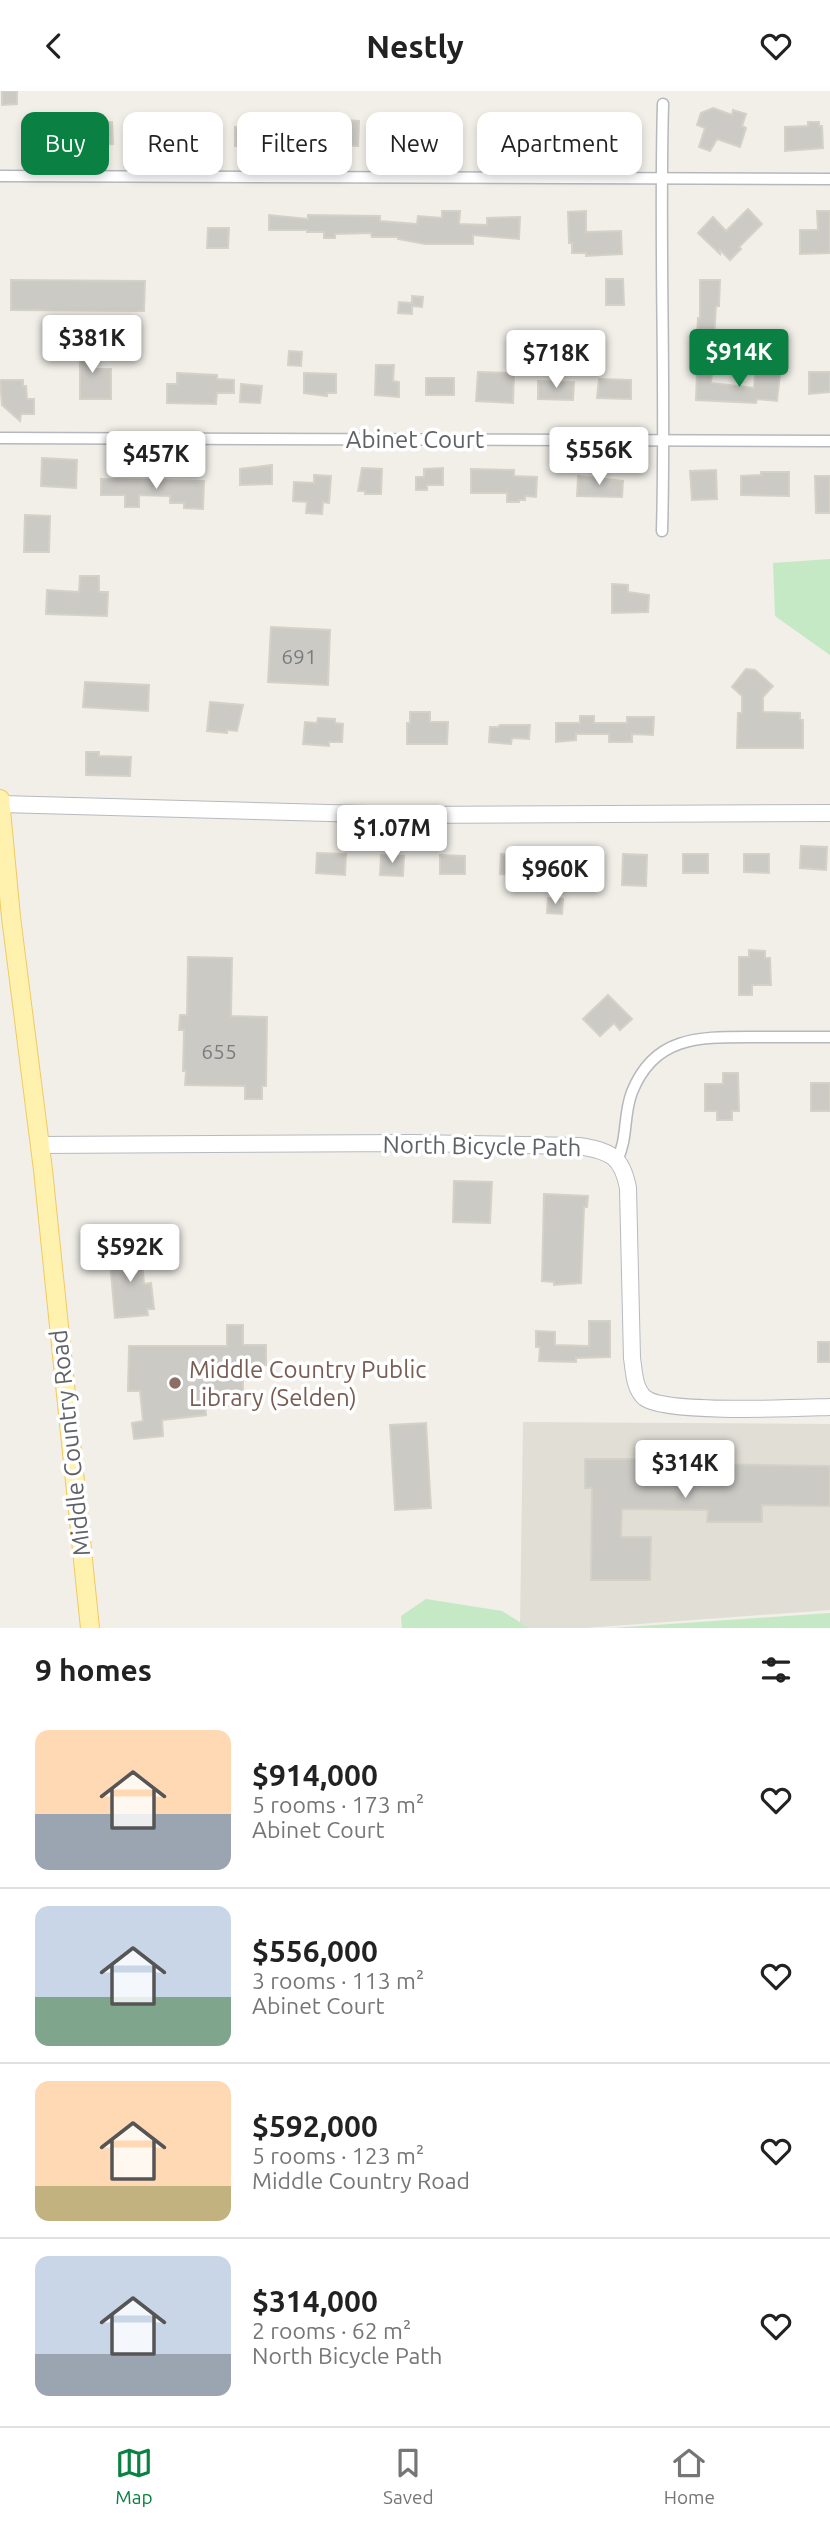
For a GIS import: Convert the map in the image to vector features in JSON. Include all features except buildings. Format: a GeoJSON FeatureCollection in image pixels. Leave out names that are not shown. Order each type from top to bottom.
{"type":"FeatureCollection","features":[{"type":"Feature","properties":{"kind":"main road","name":"Middle Country Road"},"geometry":{"type":"LineString","coordinates":[[0,801],[6,917],[40,1145],[90,1628]]}},
{"type":"Feature","properties":{"kind":"street"},"geometry":{"type":"LineString","coordinates":[[662,531],[665,441],[661,178],[663,104]]}},
{"type":"Feature","properties":{"kind":"street"},"geometry":{"type":"LineString","coordinates":[[0,176],[830,179]]}},
{"type":"Feature","properties":{"kind":"street","name":"Abinet Court"},"geometry":{"type":"LineString","coordinates":[[0,438],[830,442]]}},
{"type":"Feature","properties":{"kind":"street"},"geometry":{"type":"LineString","coordinates":[[0,801],[403,815],[830,813]]}},
{"type":"Feature","properties":{"kind":"street"},"geometry":{"type":"LineString","coordinates":[[617,1160],[624,1147],[625,1119],[631,1094],[652,1059],[669,1047],[690,1039],[715,1037],[830,1037]]}},
{"type":"Feature","properties":{"kind":"street","name":"North Bicycle Path"},"geometry":{"type":"LineString","coordinates":[[40,1145],[412,1143],[579,1146],[603,1150],[617,1160],[624,1171],[628,1188],[632,1357],[635,1382],[643,1397],[658,1405],[695,1408],[830,1407]]}},
{"type":"Feature","properties":{"kind":"shaded area"},"geometry":{"type":"Polygon","coordinates":[[[523,1422],[830,1424],[830,1610],[585,1628],[520,1628],[523,1422]]]}},
{"type":"Feature","properties":{"kind":"green space"},"geometry":{"type":"Polygon","coordinates":[[[830,559],[830,655],[775,616],[773,563],[830,559]]]}},
{"type":"Feature","properties":{"kind":"green space"},"geometry":{"type":"Polygon","coordinates":[[[426,1599],[502,1611],[529,1628],[402,1628],[401,1616],[426,1599]]]}},
{"type":"Feature","properties":{"kind":"green space"},"geometry":{"type":"Polygon","coordinates":[[[830,1613],[830,1628],[612,1628],[830,1613]]]}},
{"type":"Feature","properties":{"kind":"place","name":"Middle Country Public Library (Selden)"},"geometry":{"type":"Point","coordinates":[175,1383]}}]}
